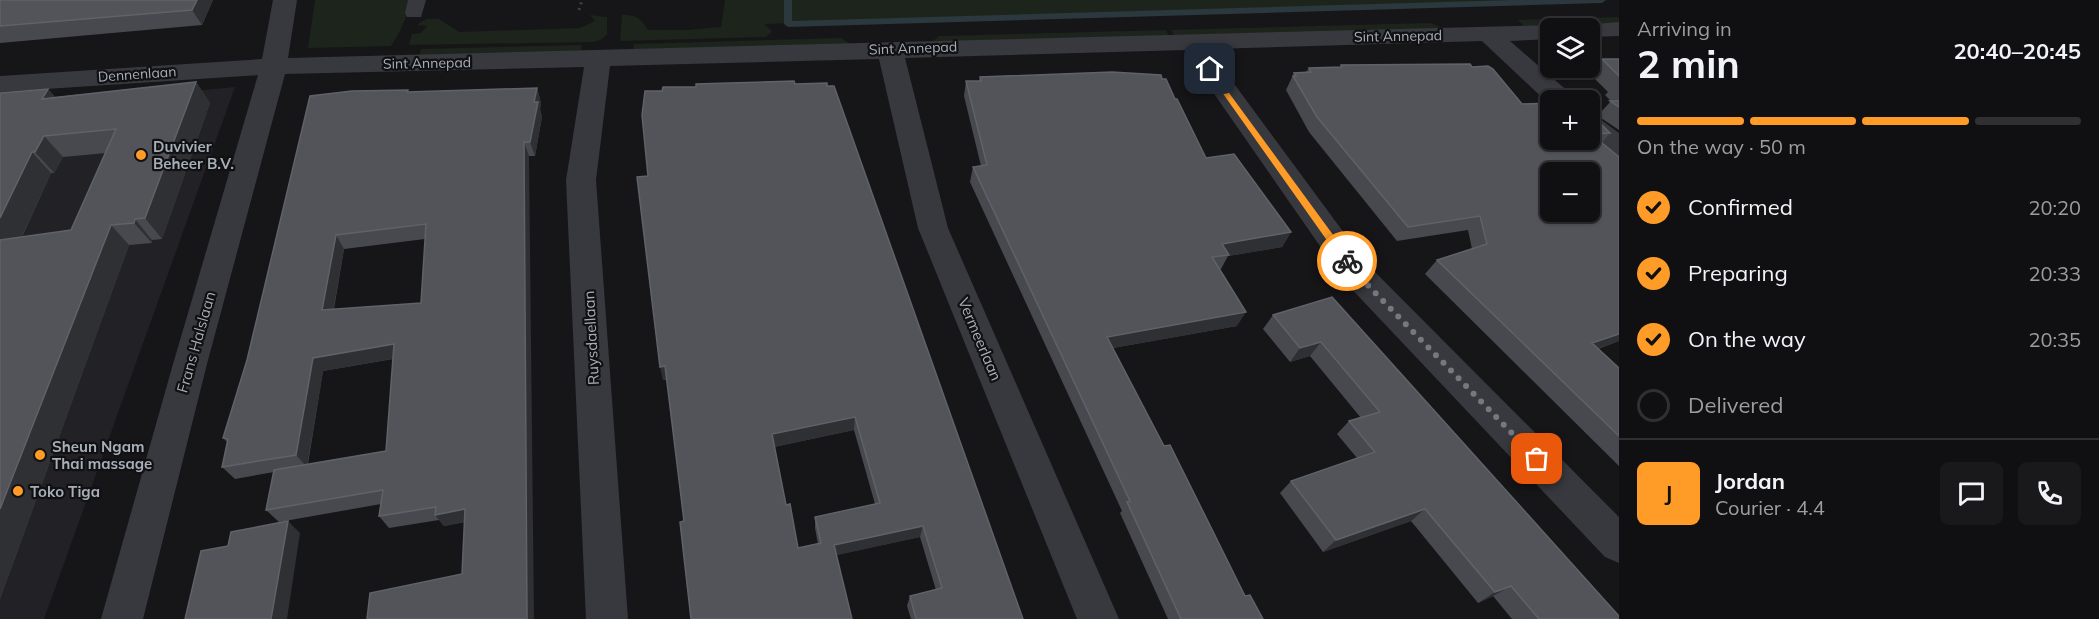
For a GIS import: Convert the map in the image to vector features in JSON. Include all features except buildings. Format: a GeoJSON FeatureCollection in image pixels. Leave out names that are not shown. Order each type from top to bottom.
{"type":"FeatureCollection","features":[{"type":"Feature","properties":{"kind":"street","name":"Frans Halslaan"},"geometry":{"type":"LineString","coordinates":[[122,619],[190,364],[274,66],[285,0]]}},
{"type":"Feature","properties":{"kind":"street"},"geometry":{"type":"LineString","coordinates":[[1600,30],[1619,29]]}},
{"type":"Feature","properties":{"kind":"street","name":"Sint Annepad"},"geometry":{"type":"LineString","coordinates":[[274,66],[1540,32]]}},
{"type":"Feature","properties":{"kind":"street"},"geometry":{"type":"LineString","coordinates":[[1488,34],[1550,90]]}},
{"type":"Feature","properties":{"kind":"street"},"geometry":{"type":"LineString","coordinates":[[1194,41],[1210,69],[1356,273],[1619,544]]}},
{"type":"Feature","properties":{"kind":"street","name":"Vermeerlaan"},"geometry":{"type":"LineString","coordinates":[[890,49],[933,228],[1098,619]]}},
{"type":"Feature","properties":{"kind":"street","name":"Ruysdaellaan"},"geometry":{"type":"LineString","coordinates":[[598,58],[581,180],[607,619]]}},
{"type":"Feature","properties":{"kind":"street","name":"Dennenlaan"},"geometry":{"type":"LineString","coordinates":[[0,84],[274,66]]}},
{"type":"Feature","properties":{"kind":"street"},"geometry":{"type":"LineString","coordinates":[[1600,133],[1619,148]]}},
{"type":"Feature","properties":{"kind":"path"},"geometry":{"type":"LineString","coordinates":[[579,10],[582,0]]}},
{"type":"Feature","properties":{"kind":"shaded area"},"geometry":{"type":"Polygon","coordinates":[[[315,0],[413,0],[391,46],[308,48],[315,0]]]}},
{"type":"Feature","properties":{"kind":"shaded area"},"geometry":{"type":"Polygon","coordinates":[[[725,0],[1619,0],[764,24],[772,31],[766,37],[620,41],[622,15],[637,18],[648,30],[721,27],[725,0]]]}},
{"type":"Feature","properties":{"kind":"shaded area"},"geometry":{"type":"Polygon","coordinates":[[[590,15],[607,17],[607,34],[594,42],[409,45],[412,34],[421,33],[427,26],[417,25],[426,19],[439,19],[459,32],[580,28],[595,21],[590,15]]]}},
{"type":"Feature","properties":{"kind":"shaded area"},"geometry":{"type":"Polygon","coordinates":[[[1619,17],[1619,23],[1600,24],[1600,18],[1585,18],[1619,17]]]}},
{"type":"Feature","properties":{"kind":"shaded area"},"geometry":{"type":"Polygon","coordinates":[[[1540,19],[1540,25],[1524,26],[1518,20],[1540,19]]]}},
{"type":"Feature","properties":{"kind":"shaded area"},"geometry":{"type":"Polygon","coordinates":[[[1430,23],[1447,29],[1174,36],[1171,30],[1430,23]]]}},
{"type":"Feature","properties":{"kind":"shaded area"},"geometry":{"type":"Polygon","coordinates":[[[1166,30],[1169,36],[932,42],[939,36],[1166,30]]]}},
{"type":"Feature","properties":{"kind":"shaded area"},"geometry":{"type":"Polygon","coordinates":[[[841,38],[852,45],[633,50],[634,44],[841,38]]]}},
{"type":"Feature","properties":{"kind":"shaded area"},"geometry":{"type":"Polygon","coordinates":[[[582,45],[580,52],[419,56],[421,49],[582,45]]]}},
{"type":"Feature","properties":{"kind":"shaded area"},"geometry":{"type":"Polygon","coordinates":[[[235,87],[44,619],[0,619],[0,109],[235,87]]]}},
{"type":"Feature","properties":{"kind":"waterway"},"geometry":{"type":"LineString","coordinates":[[788,0],[788,24],[1602,0]]}},
{"type":"Feature","properties":{"kind":"way so far"},"geometry":{"type":"LineString","coordinates":[[1347,261],[1356,273],[1537,459]]}},
{"type":"Feature","properties":{"kind":"place","name":"Duvivier Beheer B.V."},"geometry":{"type":"Point","coordinates":[141,155]}},
{"type":"Feature","properties":{"kind":"place","name":"Sheun Ngam Thai massage"},"geometry":{"type":"Point","coordinates":[40,455]}},
{"type":"Feature","properties":{"kind":"place","name":"Toko Tiga"},"geometry":{"type":"Point","coordinates":[18,491]}},
{"type":"Feature","properties":{"kind":"route"},"geometry":{"type":"LineString","coordinates":[[1210,69],[1347,261]]}}]}
